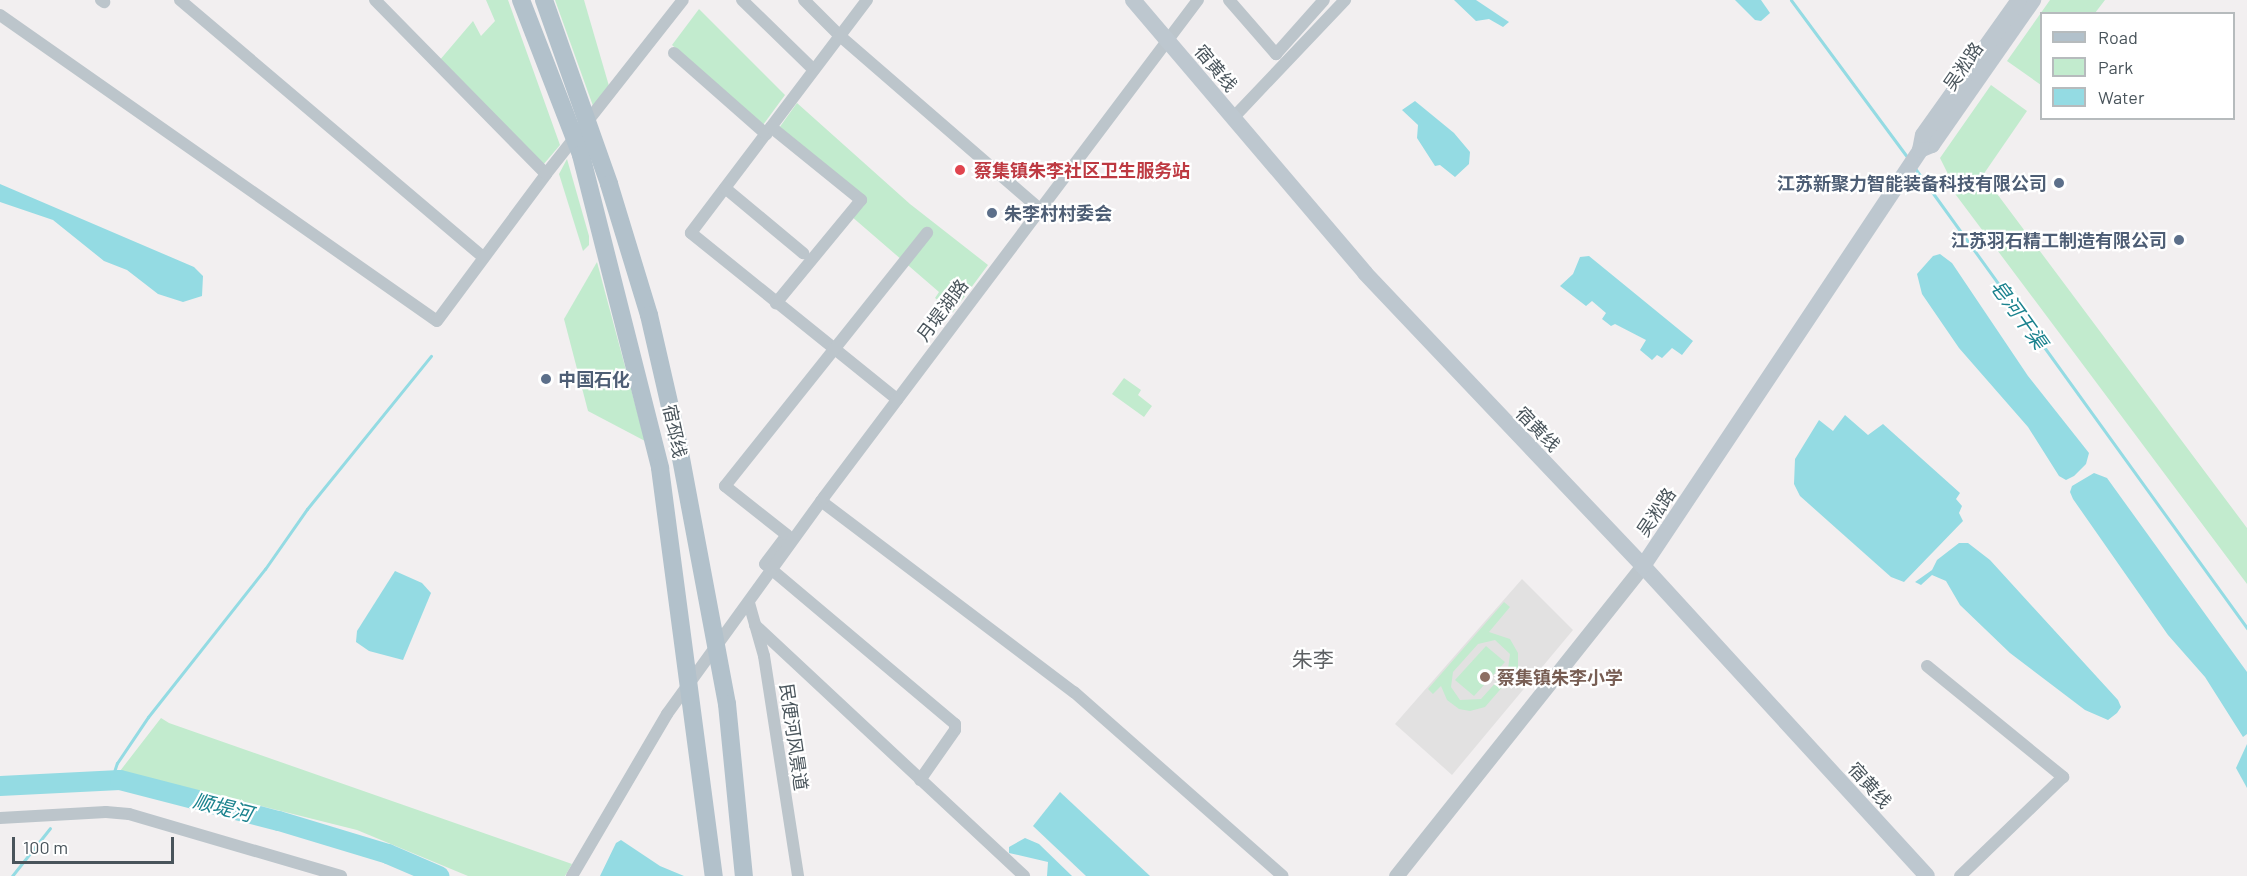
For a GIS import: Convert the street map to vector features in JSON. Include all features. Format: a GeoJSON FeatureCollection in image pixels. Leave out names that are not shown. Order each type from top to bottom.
{"type":"FeatureCollection","features":[{"type":"Feature","properties":{"kind":"main road","name":"宿邳线"},"geometry":{"type":"LineString","coordinates":[[521,0],[574,140],[660,468],[714,876]]}},
{"type":"Feature","properties":{"kind":"main road","name":"宿邳线"},"geometry":{"type":"LineString","coordinates":[[544,0],[590,122],[649,315],[698,537],[727,704],[744,876]]}},
{"type":"Feature","properties":{"kind":"main road","name":"宿黄线"},"geometry":{"type":"LineString","coordinates":[[1133,0],[1372,280],[1643,566],[1926,876]]}},
{"type":"Feature","properties":{"kind":"main road","name":"吴淞路"},"geometry":{"type":"LineString","coordinates":[[1643,566],[1920,150],[1923,135],[2019,0]]}},
{"type":"Feature","properties":{"kind":"main road","name":"吴淞路"},"geometry":{"type":"LineString","coordinates":[[1920,150],[1932,145],[2034,0]]}},
{"type":"Feature","properties":{"kind":"street"},"geometry":{"type":"LineString","coordinates":[[180,0],[483,257]]}},
{"type":"Feature","properties":{"kind":"street"},"geometry":{"type":"LineString","coordinates":[[375,0],[546,174]]}},
{"type":"Feature","properties":{"kind":"street"},"geometry":{"type":"LineString","coordinates":[[0,15],[437,321],[546,174],[590,122],[683,0]]}},
{"type":"Feature","properties":{"kind":"street"},"geometry":{"type":"LineString","coordinates":[[742,0],[814,70]]}},
{"type":"Feature","properties":{"kind":"street"},"geometry":{"type":"LineString","coordinates":[[804,0],[840,36],[1040,209]]}},
{"type":"Feature","properties":{"kind":"street"},"geometry":{"type":"LineString","coordinates":[[867,0],[691,233],[897,399]]}},
{"type":"Feature","properties":{"kind":"street","name":"月堤湖路"},"geometry":{"type":"LineString","coordinates":[[572,876],[627,777],[689,684],[821,501],[1198,0]]}},
{"type":"Feature","properties":{"kind":"street"},"geometry":{"type":"LineString","coordinates":[[1229,0],[1276,54],[1324,0]]}},
{"type":"Feature","properties":{"kind":"street"},"geometry":{"type":"LineString","coordinates":[[1233,118],[1345,0]]}},
{"type":"Feature","properties":{"kind":"street"},"geometry":{"type":"LineString","coordinates":[[674,53],[768,130],[861,200],[776,303]]}},
{"type":"Feature","properties":{"kind":"street"},"geometry":{"type":"LineString","coordinates":[[725,188],[803,253]]}},
{"type":"Feature","properties":{"kind":"street"},"geometry":{"type":"LineString","coordinates":[[920,780],[955,730],[956,724],[765,564],[787,535],[725,486],[927,233]]}},
{"type":"Feature","properties":{"kind":"street"},"geometry":{"type":"LineString","coordinates":[[821,501],[1074,692],[1283,876]]}},
{"type":"Feature","properties":{"kind":"street","name":"吴淞路"},"geometry":{"type":"LineString","coordinates":[[1396,876],[1643,566]]}},
{"type":"Feature","properties":{"kind":"street","name":"民便河风景道"},"geometry":{"type":"LineString","coordinates":[[749,603],[765,656],[798,876]]}},
{"type":"Feature","properties":{"kind":"street"},"geometry":{"type":"LineString","coordinates":[[755,625],[1024,876]]}},
{"type":"Feature","properties":{"kind":"street"},"geometry":{"type":"LineString","coordinates":[[1927,666],[2063,777],[1960,876]]}},
{"type":"Feature","properties":{"kind":"street"},"geometry":{"type":"LineString","coordinates":[[0,818],[106,812],[129,814],[341,876]]}},
{"type":"Feature","properties":{"kind":"shaded area","name":"蔡集镇朱李小学"},"geometry":{"type":"Polygon","coordinates":[[[1522,579],[1573,630],[1452,775],[1395,724],[1522,579]]]}},
{"type":"Feature","properties":{"kind":"green space"},"geometry":{"type":"Polygon","coordinates":[[[486,0],[508,0],[560,145],[543,165],[439,61],[473,21],[481,36],[495,21],[486,0]]]}},
{"type":"Feature","properties":{"kind":"green space"},"geometry":{"type":"Polygon","coordinates":[[[555,0],[584,0],[609,86],[593,106],[555,0]]]}},
{"type":"Feature","properties":{"kind":"green space"},"geometry":{"type":"Polygon","coordinates":[[[2050,0],[2105,0],[2096,12],[2042,12],[2050,0]]]}},
{"type":"Feature","properties":{"kind":"green space"},"geometry":{"type":"Polygon","coordinates":[[[699,9],[785,95],[763,125],[672,45],[699,9]]]}},
{"type":"Feature","properties":{"kind":"green space"},"geometry":{"type":"Polygon","coordinates":[[[2040,14],[2040,84],[2007,61],[2040,14]]]}},
{"type":"Feature","properties":{"kind":"green space"},"geometry":{"type":"Polygon","coordinates":[[[1991,85],[2027,111],[1983,175],[2247,528],[2247,584],[1947,183],[1951,180],[1940,158],[1991,85]]]}},
{"type":"Feature","properties":{"kind":"green space"},"geometry":{"type":"Polygon","coordinates":[[[797,103],[910,204],[988,265],[953,312],[935,298],[939,292],[851,216],[865,199],[779,128],[797,103]]]}},
{"type":"Feature","properties":{"kind":"green space"},"geometry":{"type":"Polygon","coordinates":[[[567,159],[589,236],[589,245],[583,251],[559,174],[567,159]]]}},
{"type":"Feature","properties":{"kind":"green space"},"geometry":{"type":"Polygon","coordinates":[[[597,262],[645,441],[588,411],[564,319],[597,262]]]}},
{"type":"Feature","properties":{"kind":"green space"},"geometry":{"type":"Polygon","coordinates":[[[1124,378],[1141,390],[1138,395],[1152,406],[1144,417],[1112,394],[1124,378]]]}},
{"type":"Feature","properties":{"kind":"green space"},"geometry":{"type":"Polygon","coordinates":[[[1504,602],[1510,607],[1489,632],[1510,639],[1518,653],[1518,669],[1485,707],[1470,711],[1459,709],[1447,700],[1441,686],[1433,694],[1428,689],[1504,602]],[[1495,640],[1478,644],[1453,672],[1451,687],[1460,700],[1481,699],[1508,669],[1510,654],[1495,640]]]}},
{"type":"Feature","properties":{"kind":"green space"},"geometry":{"type":"Polygon","coordinates":[[[1486,646],[1505,662],[1474,696],[1455,680],[1486,646]]]}},
{"type":"Feature","properties":{"kind":"green space"},"geometry":{"type":"Polygon","coordinates":[[[161,718],[169,723],[572,864],[565,876],[468,876],[357,830],[120,771],[161,718]]]}},
{"type":"Feature","properties":{"kind":"water"},"geometry":{"type":"Polygon","coordinates":[[[1454,0],[1476,0],[1509,22],[1503,27],[1489,19],[1476,21],[1454,0]]]}},
{"type":"Feature","properties":{"kind":"water"},"geometry":{"type":"Polygon","coordinates":[[[1735,0],[1761,0],[1770,13],[1761,21],[1755,20],[1735,0]]]}},
{"type":"Feature","properties":{"kind":"water"},"geometry":{"type":"Polygon","coordinates":[[[1415,101],[1454,133],[1470,152],[1469,164],[1455,177],[1440,165],[1435,166],[1417,138],[1418,125],[1402,110],[1415,101]]]}},
{"type":"Feature","properties":{"kind":"water"},"geometry":{"type":"Polygon","coordinates":[[[0,184],[194,267],[203,276],[202,296],[183,302],[158,294],[127,270],[104,261],[53,220],[0,202],[0,184]]]}},
{"type":"Feature","properties":{"kind":"water"},"geometry":{"type":"Polygon","coordinates":[[[1940,254],[1952,263],[2028,376],[2089,453],[2086,464],[2074,476],[2066,480],[2059,476],[2028,427],[1959,348],[1922,294],[1917,274],[1933,256],[1940,254]]]}},
{"type":"Feature","properties":{"kind":"water"},"geometry":{"type":"Polygon","coordinates":[[[1589,256],[1693,341],[1682,355],[1672,348],[1662,358],[1657,355],[1652,360],[1640,350],[1646,340],[1615,324],[1611,326],[1602,319],[1606,313],[1592,301],[1586,306],[1560,286],[1573,274],[1580,257],[1589,256]]]}},
{"type":"Feature","properties":{"kind":"water"},"geometry":{"type":"Polygon","coordinates":[[[1845,415],[1868,435],[1883,424],[1960,493],[1956,499],[1962,506],[1959,513],[1963,521],[1904,582],[1891,577],[1837,529],[1800,496],[1794,484],[1795,459],[1819,420],[1833,431],[1845,415]]]}},
{"type":"Feature","properties":{"kind":"water"},"geometry":{"type":"Polygon","coordinates":[[[2094,473],[2107,478],[2247,672],[2247,734],[2243,737],[2205,677],[2168,635],[2073,499],[2070,492],[2072,486],[2094,473]]]}},
{"type":"Feature","properties":{"kind":"water"},"geometry":{"type":"Polygon","coordinates":[[[1959,543],[1968,543],[1990,560],[2118,700],[2121,707],[2117,713],[2108,720],[2085,710],[2010,653],[1960,605],[1946,581],[1932,575],[1921,585],[1915,582],[1932,570],[1937,560],[1959,543]]]}},
{"type":"Feature","properties":{"kind":"water"},"geometry":{"type":"Polygon","coordinates":[[[395,571],[422,583],[431,593],[403,660],[369,651],[356,642],[357,631],[395,571]]]}},
{"type":"Feature","properties":{"kind":"water"},"geometry":{"type":"Polygon","coordinates":[[[2247,744],[2247,788],[2236,768],[2247,744]]]}},
{"type":"Feature","properties":{"kind":"water"},"geometry":{"type":"Polygon","coordinates":[[[1060,792],[1150,876],[1086,876],[1033,826],[1060,792]]]}},
{"type":"Feature","properties":{"kind":"water"},"geometry":{"type":"Polygon","coordinates":[[[1025,838],[1039,844],[1072,876],[1047,876],[1048,862],[1009,853],[1009,847],[1025,838]]]}},
{"type":"Feature","properties":{"kind":"water"},"geometry":{"type":"Polygon","coordinates":[[[621,840],[660,866],[684,876],[600,876],[616,843],[621,840]]]}},
{"type":"Feature","properties":{"kind":"waterway","name":"皂河干渠"},"geometry":{"type":"LineString","coordinates":[[1791,0],[1907,157]]}},
{"type":"Feature","properties":{"kind":"waterway","name":"皂河干渠"},"geometry":{"type":"LineString","coordinates":[[1914,167],[2247,628]]}},
{"type":"Feature","properties":{"kind":"waterway"},"geometry":{"type":"LineString","coordinates":[[111,781],[117,763],[148,717],[265,569],[307,509],[431,356]]}},
{"type":"Feature","properties":{"kind":"waterway","name":"顺堤河"},"geometry":{"type":"LineString","coordinates":[[0,786],[120,780],[279,821],[388,854],[439,876]]}},
{"type":"Feature","properties":{"kind":"waterway"},"geometry":{"type":"LineString","coordinates":[[12,876],[50,828]]}},
{"type":"Feature","properties":{"kind":"place","name":"蔡集镇朱李社区卫生服务站"},"geometry":{"type":"Point","coordinates":[960,170]}},
{"type":"Feature","properties":{"kind":"place","name":"江苏新聚力智能装备科技有限公司"},"geometry":{"type":"Point","coordinates":[2059,183]}},
{"type":"Feature","properties":{"kind":"place","name":"朱李村村委会"},"geometry":{"type":"Point","coordinates":[992,213]}},
{"type":"Feature","properties":{"kind":"place","name":"江苏羽石精工制造有限公司"},"geometry":{"type":"Point","coordinates":[2179,240]}},
{"type":"Feature","properties":{"kind":"place","name":"中国石化"},"geometry":{"type":"Point","coordinates":[546,379]}},
{"type":"Feature","properties":{"kind":"place","name":"蔡集镇朱李小学"},"geometry":{"type":"Point","coordinates":[1485,677]}},
{"type":"Feature","properties":{"kind":"district","name":"朱李"},"geometry":{"type":"Point","coordinates":[1313,659]}}]}
